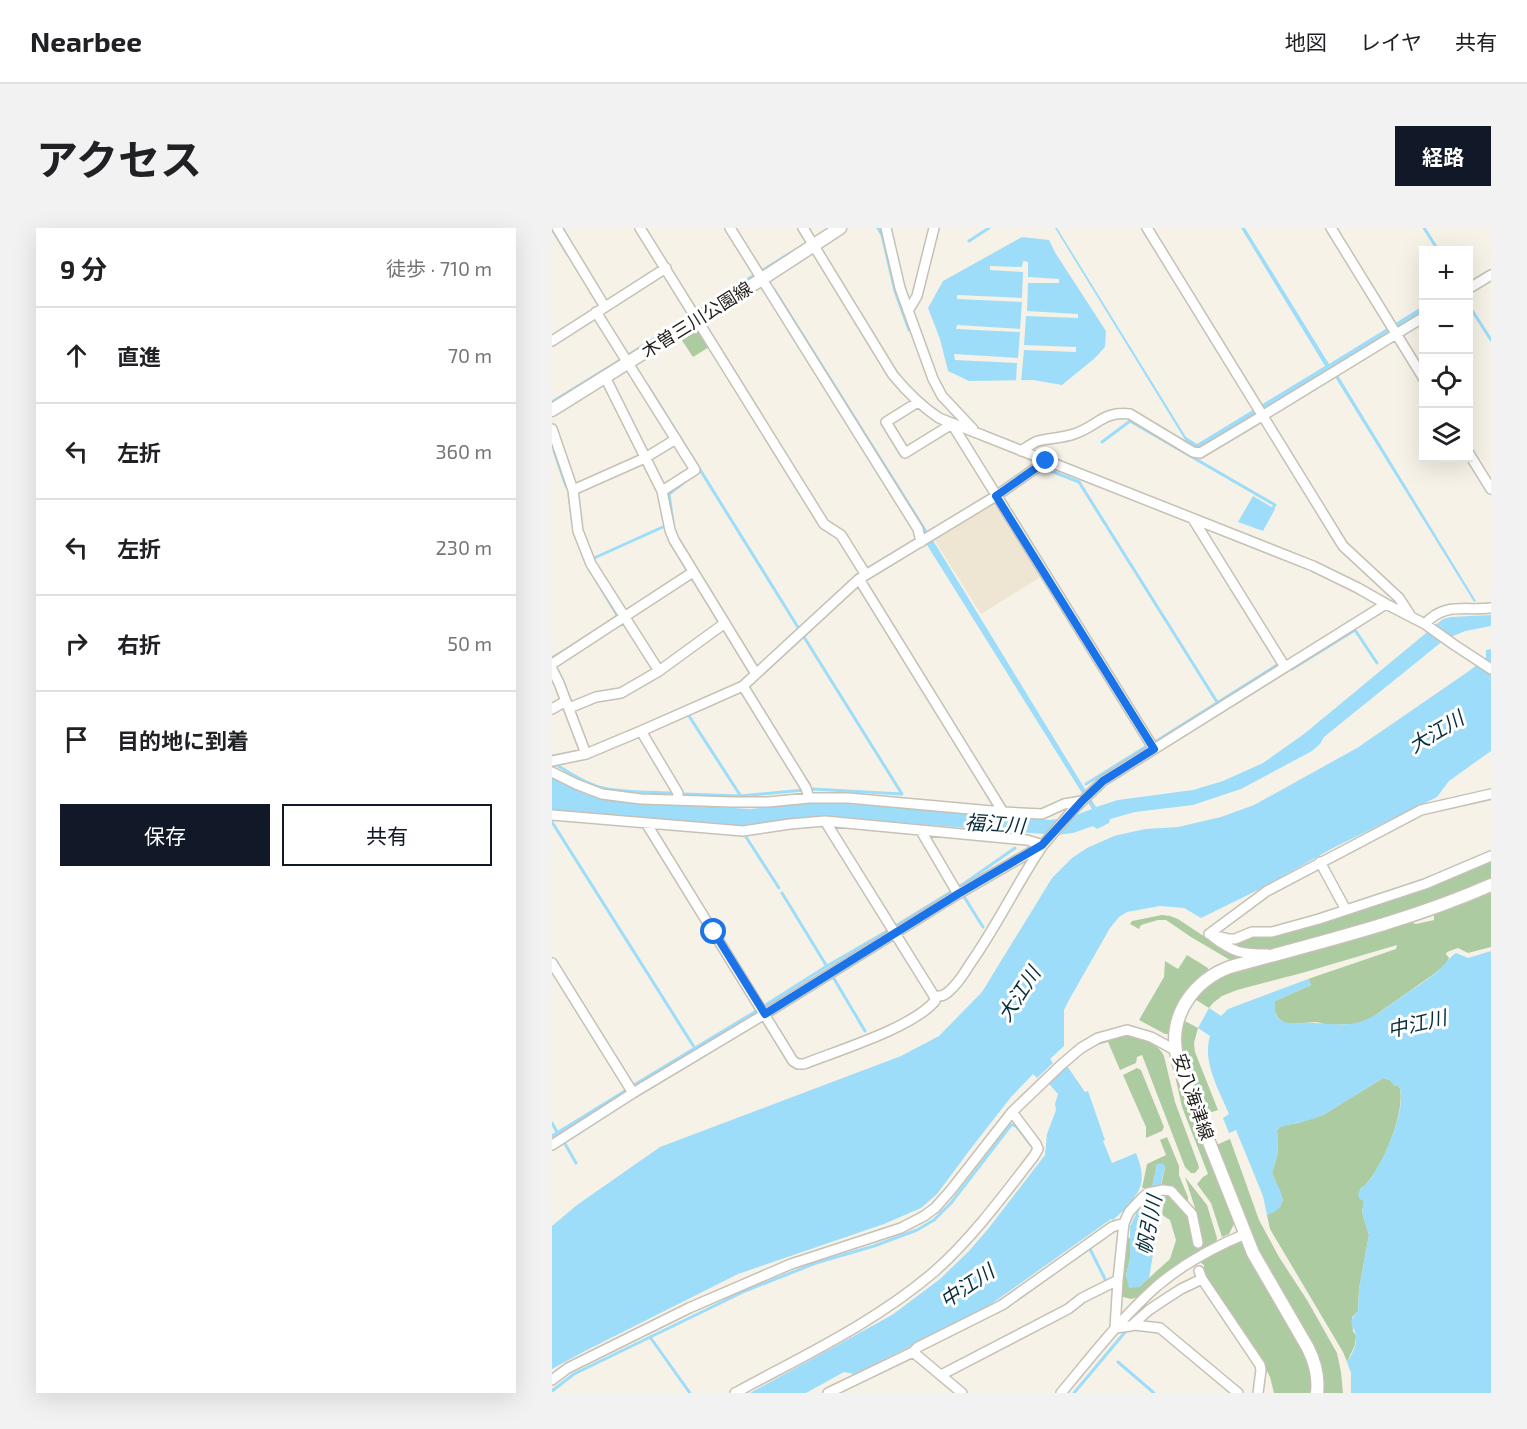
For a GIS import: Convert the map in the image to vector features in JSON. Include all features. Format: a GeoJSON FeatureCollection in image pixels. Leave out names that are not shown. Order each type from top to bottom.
{"type":"FeatureCollection","features":[{"type":"Feature","properties":{"kind":"main road","name":"木曽三川公園線"},"geometry":{"type":"LineString","coordinates":[[552,410],[698,320],[840,228]]}},
{"type":"Feature","properties":{"kind":"main road","name":"安八海津線"},"geometry":{"type":"LineString","coordinates":[[1317,1393],[1314,1361],[1264,1273],[1245,1234],[1182,1074],[1175,1050],[1180,1012],[1199,985],[1218,971],[1370,928],[1459,899],[1491,885]]}},
{"type":"Feature","properties":{"kind":"street"},"geometry":{"type":"LineString","coordinates":[[557,228],[628,363],[695,470],[662,491]]}},
{"type":"Feature","properties":{"kind":"street"},"geometry":{"type":"LineString","coordinates":[[640,228],[824,524],[841,535],[862,577],[1003,812]]}},
{"type":"Feature","properties":{"kind":"street"},"geometry":{"type":"LineString","coordinates":[[730,228],[925,539]]}},
{"type":"Feature","properties":{"kind":"street"},"geometry":{"type":"LineString","coordinates":[[803,228],[893,375],[908,393],[939,418],[1313,566],[1425,624],[1491,669]]}},
{"type":"Feature","properties":{"kind":"street"},"geometry":{"type":"LineString","coordinates":[[886,228],[900,288],[933,380],[942,396],[974,431]]}},
{"type":"Feature","properties":{"kind":"street"},"geometry":{"type":"LineString","coordinates":[[908,311],[916,296],[934,228]]}},
{"type":"Feature","properties":{"kind":"street"},"geometry":{"type":"LineString","coordinates":[[1147,228],[1343,546],[1399,598],[1411,617]]}},
{"type":"Feature","properties":{"kind":"street"},"geometry":{"type":"LineString","coordinates":[[1331,228],[1419,371]]}},
{"type":"Feature","properties":{"kind":"street"},"geometry":{"type":"LineString","coordinates":[[552,341],[666,268]]}},
{"type":"Feature","properties":{"kind":"street"},"geometry":{"type":"LineString","coordinates":[[1473,286],[1491,275]]}},
{"type":"Feature","properties":{"kind":"street"},"geometry":{"type":"LineString","coordinates":[[1021,451],[1036,442],[1074,434],[1108,415],[1119,412],[1130,414],[1192,452],[1200,453],[1260,412],[1334,372],[1394,330],[1419,319]]}},
{"type":"Feature","properties":{"kind":"street"},"geometry":{"type":"LineString","coordinates":[[605,377],[662,491],[674,540],[756,674]]}},
{"type":"Feature","properties":{"kind":"street"},"geometry":{"type":"LineString","coordinates":[[918,402],[886,422],[905,453],[952,424]]}},
{"type":"Feature","properties":{"kind":"street"},"geometry":{"type":"LineString","coordinates":[[952,424],[1154,749]]}},
{"type":"Feature","properties":{"kind":"street"},"geometry":{"type":"LineString","coordinates":[[552,429],[573,490],[578,531],[591,564],[659,671]]}},
{"type":"Feature","properties":{"kind":"street"},"geometry":{"type":"LineString","coordinates":[[573,490],[645,458],[676,439]]}},
{"type":"Feature","properties":{"kind":"street"},"geometry":{"type":"LineString","coordinates":[[1473,460],[1491,489]]}},
{"type":"Feature","properties":{"kind":"street"},"geometry":{"type":"LineString","coordinates":[[552,761],[586,754],[743,686],[862,577],[996,496],[1046,461]]}},
{"type":"Feature","properties":{"kind":"street"},"geometry":{"type":"LineString","coordinates":[[1193,519],[1285,667]]}},
{"type":"Feature","properties":{"kind":"street"},"geometry":{"type":"LineString","coordinates":[[552,664],[693,572]]}},
{"type":"Feature","properties":{"kind":"street"},"geometry":{"type":"LineString","coordinates":[[934,996],[939,997],[947,993],[960,978],[981,949],[1027,868],[1045,842],[1085,797],[1103,781],[1386,604]]}},
{"type":"Feature","properties":{"kind":"street"},"geometry":{"type":"LineString","coordinates":[[1425,624],[1432,615],[1446,609],[1491,608]]}},
{"type":"Feature","properties":{"kind":"street"},"geometry":{"type":"LineString","coordinates":[[552,709],[621,693],[659,671],[725,623]]}},
{"type":"Feature","properties":{"kind":"street"},"geometry":{"type":"LineString","coordinates":[[552,669],[586,754]]}},
{"type":"Feature","properties":{"kind":"street"},"geometry":{"type":"LineString","coordinates":[[743,686],[806,788],[809,798]]}},
{"type":"Feature","properties":{"kind":"street"},"geometry":{"type":"LineString","coordinates":[[641,731],[678,793],[678,800]]}},
{"type":"Feature","properties":{"kind":"street"},"geometry":{"type":"LineString","coordinates":[[552,772],[602,794],[641,799],[768,802],[809,798],[848,798],[1042,814],[1085,797]]}},
{"type":"Feature","properties":{"kind":"street"},"geometry":{"type":"LineString","coordinates":[[1209,934],[1267,891],[1420,810],[1491,794]]}},
{"type":"Feature","properties":{"kind":"street"},"geometry":{"type":"LineString","coordinates":[[552,815],[743,831],[825,821],[1045,842]]}},
{"type":"Feature","properties":{"kind":"street"},"geometry":{"type":"LineString","coordinates":[[646,823],[793,1061],[804,1064],[908,1021],[929,1008],[935,1000],[896,932],[825,821]]}},
{"type":"Feature","properties":{"kind":"street"},"geometry":{"type":"LineString","coordinates":[[921,831],[956,891]]}},
{"type":"Feature","properties":{"kind":"street"},"geometry":{"type":"LineString","coordinates":[[552,1145],[896,932],[956,891],[1045,842]]}},
{"type":"Feature","properties":{"kind":"street"},"geometry":{"type":"LineString","coordinates":[[1209,934],[1235,939],[1252,932],[1272,932],[1425,884],[1491,856]]}},
{"type":"Feature","properties":{"kind":"street"},"geometry":{"type":"LineString","coordinates":[[1320,862],[1346,910]]}},
{"type":"Feature","properties":{"kind":"street"},"geometry":{"type":"LineString","coordinates":[[1209,934],[1235,951],[1275,954]]}},
{"type":"Feature","properties":{"kind":"street"},"geometry":{"type":"LineString","coordinates":[[552,963],[633,1093]]}},
{"type":"Feature","properties":{"kind":"street"},"geometry":{"type":"LineString","coordinates":[[552,1380],[568,1368],[699,1304],[791,1264],[901,1228],[924,1216],[935,1208],[951,1190],[1012,1112],[1042,1081],[1081,1048],[1098,1038],[1127,1030],[1151,1037],[1175,1050]]}},
{"type":"Feature","properties":{"kind":"street"},"geometry":{"type":"LineString","coordinates":[[735,1393],[895,1302],[956,1251],[984,1220],[1038,1149],[1012,1112]]}},
{"type":"Feature","properties":{"kind":"street"},"geometry":{"type":"LineString","coordinates":[[1115,1328],[1124,1223],[1129,1212],[1148,1193],[1171,1191],[1192,1214],[1198,1243]]}},
{"type":"Feature","properties":{"kind":"street"},"geometry":{"type":"LineString","coordinates":[[828,1393],[1002,1305],[1112,1227],[1124,1223]]}},
{"type":"Feature","properties":{"kind":"street"},"geometry":{"type":"LineString","coordinates":[[1061,1393],[1115,1328],[1158,1286],[1222,1243],[1245,1234]]}},
{"type":"Feature","properties":{"kind":"street"},"geometry":{"type":"LineString","coordinates":[[1115,1328],[1131,1326],[1149,1310],[1200,1275],[1260,1365],[1258,1393]]}},
{"type":"Feature","properties":{"kind":"street"},"geometry":{"type":"LineString","coordinates":[[941,1375],[1068,1309],[1082,1298],[1118,1280]]}},
{"type":"Feature","properties":{"kind":"street"},"geometry":{"type":"LineString","coordinates":[[1134,1324],[1160,1328],[1238,1393]]}},
{"type":"Feature","properties":{"kind":"street"},"geometry":{"type":"LineString","coordinates":[[913,1352],[962,1393]]}},
{"type":"Feature","properties":{"kind":"shaded area"},"geometry":{"type":"Polygon","coordinates":[[[992,502],[997,504],[1042,576],[981,614],[935,541],[937,536],[992,502]]]}},
{"type":"Feature","properties":{"kind":"green space"},"geometry":{"type":"Polygon","coordinates":[[[698,328],[709,347],[693,357],[681,339],[698,328]]]}},
{"type":"Feature","properties":{"kind":"green space"},"geometry":{"type":"Polygon","coordinates":[[[1491,859],[1491,880],[1456,895],[1368,924],[1274,950],[1239,948],[1230,945],[1224,939],[1273,933],[1491,859]]]}},
{"type":"Feature","properties":{"kind":"green space"},"geometry":{"type":"Polygon","coordinates":[[[1491,890],[1491,947],[1468,953],[1458,948],[1447,952],[1449,958],[1446,964],[1370,1019],[1355,1024],[1327,1025],[1317,1022],[1286,1024],[1278,1018],[1274,1010],[1275,1001],[1311,985],[1308,979],[1396,949],[1397,945],[1237,990],[1222,996],[1209,1008],[1193,998],[1200,989],[1227,973],[1407,921],[1416,924],[1434,920],[1434,913],[1491,890]]]}},
{"type":"Feature","properties":{"kind":"green space"},"geometry":{"type":"Polygon","coordinates":[[[1162,915],[1178,919],[1229,953],[1246,957],[1230,960],[1166,920],[1141,925],[1139,929],[1130,924],[1132,921],[1162,915]]]}},
{"type":"Feature","properties":{"kind":"green space"},"geometry":{"type":"Polygon","coordinates":[[[1187,955],[1208,968],[1208,971],[1182,998],[1170,1034],[1165,1034],[1139,1020],[1164,977],[1165,961],[1178,969],[1187,955]]]}},
{"type":"Feature","properties":{"kind":"green space"},"geometry":{"type":"Polygon","coordinates":[[[1183,1020],[1198,1028],[1194,1043],[1195,1052],[1218,1110],[1203,1115],[1184,1065],[1180,1040],[1183,1020]]]}},
{"type":"Feature","properties":{"kind":"green space"},"geometry":{"type":"Polygon","coordinates":[[[1128,1033],[1153,1044],[1164,1056],[1175,1102],[1198,1164],[1199,1168],[1195,1173],[1191,1173],[1185,1167],[1142,1055],[1137,1057],[1136,1063],[1120,1070],[1108,1042],[1090,1047],[1111,1036],[1128,1033]]]}},
{"type":"Feature","properties":{"kind":"green space"},"geometry":{"type":"Polygon","coordinates":[[[1172,1062],[1234,1224],[1229,1234],[1222,1237],[1211,1203],[1197,1184],[1208,1174],[1182,1107],[1172,1062]]]}},
{"type":"Feature","properties":{"kind":"green space"},"geometry":{"type":"Polygon","coordinates":[[[1137,1068],[1141,1070],[1164,1127],[1162,1131],[1146,1138],[1146,1127],[1123,1075],[1137,1068]]]}},
{"type":"Feature","properties":{"kind":"green space"},"geometry":{"type":"Polygon","coordinates":[[[1383,1078],[1399,1086],[1400,1110],[1384,1157],[1368,1182],[1360,1189],[1364,1202],[1362,1212],[1369,1235],[1359,1289],[1358,1311],[1352,1317],[1353,1331],[1356,1336],[1355,1345],[1347,1362],[1270,1229],[1267,1215],[1277,1209],[1283,1200],[1272,1173],[1278,1152],[1277,1130],[1285,1125],[1323,1115],[1383,1078]]]}},
{"type":"Feature","properties":{"kind":"green space"},"geometry":{"type":"Polygon","coordinates":[[[1167,1137],[1179,1166],[1179,1175],[1188,1202],[1183,1202],[1172,1189],[1161,1186],[1165,1167],[1157,1164],[1152,1188],[1142,1188],[1147,1164],[1166,1155],[1160,1140],[1167,1137]]]}},
{"type":"Feature","properties":{"kind":"green space"},"geometry":{"type":"Polygon","coordinates":[[[1230,1139],[1259,1220],[1337,1353],[1343,1393],[1323,1393],[1322,1370],[1314,1347],[1264,1264],[1214,1146],[1230,1139]]]}},
{"type":"Feature","properties":{"kind":"green space"},"geometry":{"type":"Polygon","coordinates":[[[1185,1177],[1207,1205],[1217,1238],[1216,1242],[1157,1279],[1139,1297],[1131,1299],[1123,1297],[1120,1292],[1125,1237],[1130,1238],[1130,1258],[1126,1276],[1139,1287],[1170,1259],[1176,1240],[1170,1220],[1162,1215],[1165,1195],[1169,1194],[1187,1213],[1199,1239],[1195,1208],[1185,1177]]]}},
{"type":"Feature","properties":{"kind":"green space"},"geometry":{"type":"Polygon","coordinates":[[[1239,1242],[1244,1244],[1304,1353],[1310,1372],[1312,1393],[1274,1393],[1264,1365],[1204,1274],[1204,1265],[1200,1262],[1239,1242]]]}},
{"type":"Feature","properties":{"kind":"water"},"geometry":{"type":"Polygon","coordinates":[[[1055,228],[1186,437],[1197,444],[1325,366],[1241,228],[1245,228],[1329,364],[1419,308],[1419,314],[1333,367],[1476,601],[1474,602],[1330,369],[1199,448],[1187,443],[1055,228]]]}},
{"type":"Feature","properties":{"kind":"water"},"geometry":{"type":"Polygon","coordinates":[[[1022,237],[1049,240],[1106,331],[1105,347],[1062,385],[1033,380],[969,381],[948,371],[940,339],[928,308],[943,281],[1022,237]]]}},
{"type":"Feature","properties":{"kind":"water","name":"福江川"},"geometry":{"type":"Polygon","coordinates":[[[775,288],[1096,807],[1118,800],[1193,790],[1223,781],[1263,763],[1304,734],[1443,619],[1491,615],[1491,626],[1465,631],[1444,640],[1324,737],[1312,751],[1241,789],[1193,805],[1135,812],[1110,819],[1109,823],[1097,829],[1093,826],[1073,833],[1056,835],[817,816],[746,827],[552,811],[552,777],[585,794],[608,800],[750,809],[811,802],[1050,820],[1070,817],[1092,809],[922,537],[772,290],[775,288]]]}},
{"type":"Feature","properties":{"kind":"water"},"geometry":{"type":"Polygon","coordinates":[[[1253,496],[1275,509],[1263,531],[1238,522],[1253,496]]]}},
{"type":"Feature","properties":{"kind":"water","name":"大江川"},"geometry":{"type":"Polygon","coordinates":[[[1491,649],[1491,751],[1449,781],[1437,797],[1333,848],[1260,889],[1201,918],[1184,908],[1160,906],[1127,912],[1119,917],[1110,928],[1064,1010],[1064,1046],[1050,1059],[1053,1063],[1037,1078],[1033,1074],[1011,1097],[937,1194],[921,1208],[884,1224],[738,1274],[552,1369],[552,1226],[577,1205],[660,1147],[901,1056],[939,1036],[982,992],[1052,878],[1072,858],[1087,848],[1114,836],[1145,829],[1178,827],[1221,817],[1254,805],[1357,748],[1469,671],[1486,658],[1486,650],[1491,649]]]}},
{"type":"Feature","properties":{"kind":"water","name":"中江川"},"geometry":{"type":"Polygon","coordinates":[[[1491,951],[1491,1393],[1351,1393],[1351,1373],[1347,1362],[1356,1341],[1351,1322],[1358,1311],[1359,1289],[1369,1235],[1362,1212],[1364,1202],[1359,1198],[1358,1193],[1378,1167],[1394,1132],[1400,1106],[1399,1086],[1394,1086],[1390,1080],[1383,1078],[1323,1115],[1280,1127],[1277,1130],[1278,1152],[1272,1173],[1281,1192],[1282,1202],[1280,1207],[1267,1215],[1263,1196],[1236,1130],[1229,1133],[1223,1118],[1229,1114],[1210,1066],[1208,1046],[1210,1036],[1198,1028],[1209,1008],[1221,1016],[1228,1009],[1308,979],[1311,985],[1275,1001],[1276,1013],[1280,1020],[1289,1023],[1335,1024],[1362,1021],[1380,1012],[1429,978],[1456,953],[1468,958],[1491,951]]]}},
{"type":"Feature","properties":{"kind":"water","name":"中江川"},"geometry":{"type":"Polygon","coordinates":[[[1067,1066],[1085,1092],[1088,1091],[1112,1163],[1136,1153],[1142,1176],[1140,1187],[1134,1197],[1136,1202],[980,1312],[854,1374],[844,1372],[806,1393],[750,1393],[892,1315],[940,1279],[969,1251],[1045,1155],[1047,1134],[1056,1110],[1058,1094],[1048,1080],[1067,1066]]]}},
{"type":"Feature","properties":{"kind":"water"},"geometry":{"type":"Polygon","coordinates":[[[1162,1163],[1165,1166],[1156,1207],[1159,1219],[1149,1278],[1139,1287],[1129,1288],[1126,1276],[1130,1258],[1130,1226],[1136,1214],[1133,1212],[1137,1207],[1140,1210],[1149,1201],[1157,1164],[1162,1163]]]}},
{"type":"Feature","properties":{"kind":"pier"},"geometry":{"type":"Polygon","coordinates":[[[1023,261],[1028,262],[1028,277],[1059,279],[1059,283],[1028,283],[1027,311],[1078,314],[1078,318],[1026,316],[1024,345],[1076,347],[1076,352],[1024,350],[1021,382],[1016,381],[1017,363],[955,360],[954,354],[1018,358],[1020,332],[956,329],[957,325],[1020,329],[1022,302],[957,299],[957,295],[1022,298],[1023,272],[990,270],[990,266],[1022,267],[1023,261]]]}},
{"type":"Feature","properties":{"kind":"waterway"},"geometry":{"type":"LineString","coordinates":[[878,228],[882,235],[895,291],[909,330]]}},
{"type":"Feature","properties":{"kind":"waterway"},"geometry":{"type":"LineString","coordinates":[[969,241],[989,228]]}},
{"type":"Feature","properties":{"kind":"waterway"},"geometry":{"type":"LineString","coordinates":[[1424,228],[1435,246]]}},
{"type":"Feature","properties":{"kind":"waterway"},"geometry":{"type":"LineString","coordinates":[[552,229],[568,255]]}},
{"type":"Feature","properties":{"kind":"waterway"},"geometry":{"type":"LineString","coordinates":[[763,270],[792,252]]}},
{"type":"Feature","properties":{"kind":"waterway"},"geometry":{"type":"LineString","coordinates":[[697,312],[756,274]]}},
{"type":"Feature","properties":{"kind":"waterway"},"geometry":{"type":"LineString","coordinates":[[1473,312],[1491,340]]}},
{"type":"Feature","properties":{"kind":"waterway"},"geometry":{"type":"LineString","coordinates":[[630,354],[690,316]]}},
{"type":"Feature","properties":{"kind":"waterway"},"geometry":{"type":"LineString","coordinates":[[552,402],[622,359]]}},
{"type":"Feature","properties":{"kind":"waterway"},"geometry":{"type":"LineString","coordinates":[[648,386],[799,629]]}},
{"type":"Feature","properties":{"kind":"waterway"},"geometry":{"type":"LineString","coordinates":[[1102,442],[1130,421],[1275,505],[1273,508]]}},
{"type":"Feature","properties":{"kind":"waterway"},"geometry":{"type":"LineString","coordinates":[[554,451],[566,486]]}},
{"type":"Feature","properties":{"kind":"waterway"},"geometry":{"type":"LineString","coordinates":[[1046,469],[1079,482],[1217,702]]}},
{"type":"Feature","properties":{"kind":"waterway"},"geometry":{"type":"LineString","coordinates":[[671,523],[673,522],[669,494],[686,481]]}},
{"type":"Feature","properties":{"kind":"waterway"},"geometry":{"type":"LineString","coordinates":[[569,495],[573,523]]}},
{"type":"Feature","properties":{"kind":"waterway"},"geometry":{"type":"LineString","coordinates":[[592,559],[665,526]]}},
{"type":"Feature","properties":{"kind":"waterway"},"geometry":{"type":"LineString","coordinates":[[587,565],[617,615],[616,618]]}},
{"type":"Feature","properties":{"kind":"waterway"},"geometry":{"type":"LineString","coordinates":[[1292,669],[1355,630],[1377,663]]}},
{"type":"Feature","properties":{"kind":"waterway"},"geometry":{"type":"LineString","coordinates":[[804,637],[902,794]]}},
{"type":"Feature","properties":{"kind":"waterway"},"geometry":{"type":"LineString","coordinates":[[552,658],[567,649]]}},
{"type":"Feature","properties":{"kind":"waterway"},"geometry":{"type":"LineString","coordinates":[[1155,742],[1277,665]]}},
{"type":"Feature","properties":{"kind":"waterway"},"geometry":{"type":"LineString","coordinates":[[689,716],[740,795]]}},
{"type":"Feature","properties":{"kind":"waterway"},"geometry":{"type":"LineString","coordinates":[[1086,784],[1147,746]]}},
{"type":"Feature","properties":{"kind":"waterway"},"geometry":{"type":"LineString","coordinates":[[555,764],[584,781],[603,788],[630,792],[675,793]]}},
{"type":"Feature","properties":{"kind":"waterway"},"geometry":{"type":"LineString","coordinates":[[812,789],[902,794]]}},
{"type":"Feature","properties":{"kind":"waterway"},"geometry":{"type":"LineString","coordinates":[[685,794],[740,796],[804,790]]}},
{"type":"Feature","properties":{"kind":"waterway"},"geometry":{"type":"LineString","coordinates":[[552,822],[694,1047]]}},
{"type":"Feature","properties":{"kind":"waterway"},"geometry":{"type":"LineString","coordinates":[[746,837],[779,888]]}},
{"type":"Feature","properties":{"kind":"waterway"},"geometry":{"type":"LineString","coordinates":[[897,925],[959,887],[1015,848]]}},
{"type":"Feature","properties":{"kind":"waterway"},"geometry":{"type":"LineString","coordinates":[[782,893],[826,965]]}},
{"type":"Feature","properties":{"kind":"waterway"},"geometry":{"type":"LineString","coordinates":[[963,895],[983,927]]}},
{"type":"Feature","properties":{"kind":"waterway"},"geometry":{"type":"LineString","coordinates":[[764,1006],[889,930]]}},
{"type":"Feature","properties":{"kind":"waterway"},"geometry":{"type":"LineString","coordinates":[[833,977],[865,1031]]}},
{"type":"Feature","properties":{"kind":"waterway"},"geometry":{"type":"LineString","coordinates":[[634,1085],[758,1010]]}},
{"type":"Feature","properties":{"kind":"waterway"},"geometry":{"type":"LineString","coordinates":[[552,1136],[625,1091]]}},
{"type":"Feature","properties":{"kind":"waterway"},"geometry":{"type":"LineString","coordinates":[[552,1123],[557,1132]]}},
{"type":"Feature","properties":{"kind":"waterway"},"geometry":{"type":"LineString","coordinates":[[552,1391],[574,1374],[745,1291],[816,1263],[874,1246],[917,1230],[934,1220],[951,1203],[1011,1125],[1017,1127],[1031,1145]]}},
{"type":"Feature","properties":{"kind":"waterway"},"geometry":{"type":"LineString","coordinates":[[564,1142],[576,1163]]}},
{"type":"Feature","properties":{"kind":"waterway"},"geometry":{"type":"LineString","coordinates":[[1090,1249],[1106,1281]]}},
{"type":"Feature","properties":{"kind":"waterway","name":"帆引川"},"geometry":{"type":"LineString","coordinates":[[1074,1393],[1126,1331]]}},
{"type":"Feature","properties":{"kind":"waterway"},"geometry":{"type":"LineString","coordinates":[[650,1337],[690,1393]]}},
{"type":"Feature","properties":{"kind":"waterway"},"geometry":{"type":"LineString","coordinates":[[1118,1362],[1154,1393]]}},
{"type":"Feature","properties":{"kind":"route"},"geometry":{"type":"LineString","coordinates":[[714,932],[765,1014],[958,894],[1042,845],[1090,792],[1103,781],[1154,749],[996,496],[1046,461]]}}]}
